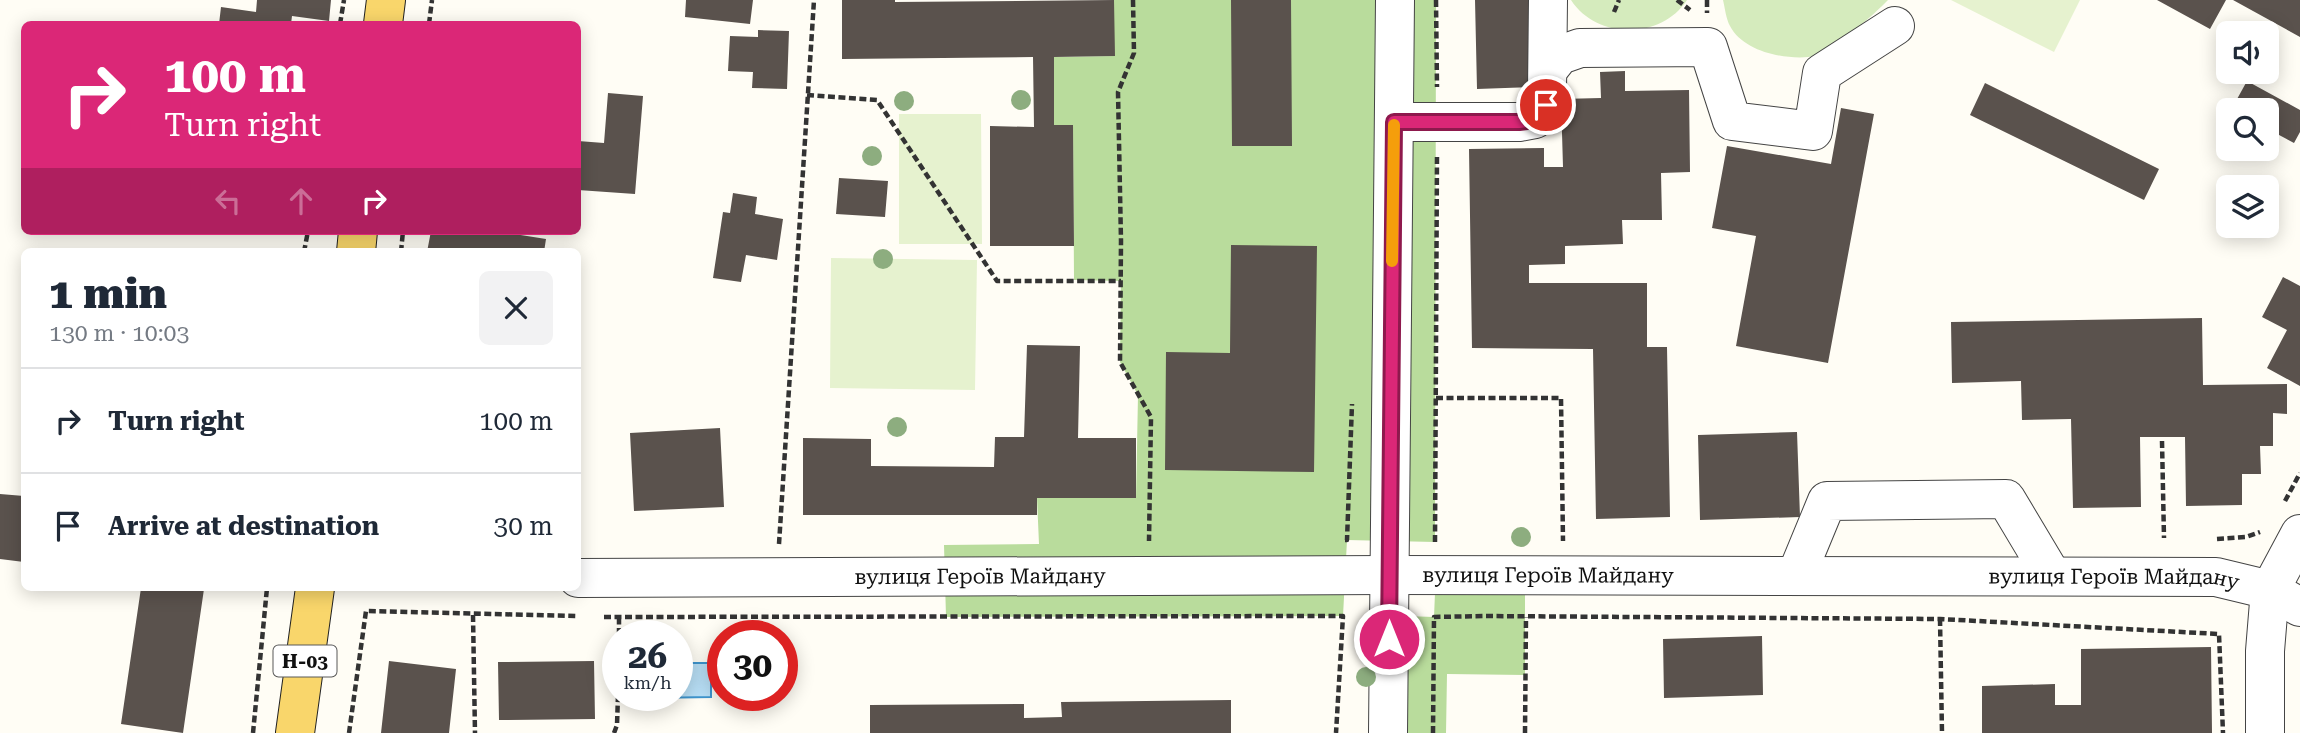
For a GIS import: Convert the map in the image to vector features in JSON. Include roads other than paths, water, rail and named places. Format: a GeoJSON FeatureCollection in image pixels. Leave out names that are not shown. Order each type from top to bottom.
{"type":"FeatureCollection","features":[{"type":"Feature","properties":{"kind":"main road"},"geometry":{"type":"LineString","coordinates":[[383,21],[386,0]]}},
{"type":"Feature","properties":{"kind":"main road","name":"Н-03"},"geometry":{"type":"LineString","coordinates":[[295,733],[315,591]]}},
{"type":"Feature","properties":{"kind":"street"},"geometry":{"type":"LineString","coordinates":[[1388,733],[1395,0]]}},
{"type":"Feature","properties":{"kind":"street"},"geometry":{"type":"LineString","coordinates":[[1394,122],[1535,120],[1546,105],[1548,0]]}},
{"type":"Feature","properties":{"kind":"street"},"geometry":{"type":"LineString","coordinates":[[1548,70],[1560,55],[1580,48],[1708,47],[1732,121],[1813,131],[1822,73],[1895,26]]}},
{"type":"Feature","properties":{"kind":"street"},"geometry":{"type":"LineString","coordinates":[[1796,576],[1827,501],[2006,499],[2052,576]]}},
{"type":"Feature","properties":{"kind":"street"},"geometry":{"type":"LineString","coordinates":[[2265,733],[2265,651],[2285,598],[2300,534]]}},
{"type":"Feature","properties":{"kind":"street","name":"вулиця Героїв Майдану"},"geometry":{"type":"LineString","coordinates":[[581,578],[2052,576],[2216,578],[2285,598]]}},
{"type":"Feature","properties":{"kind":"water"},"geometry":{"type":"Polygon","coordinates":[[[693,663],[707,663],[707,697],[693,697],[693,663]]]}}]}
